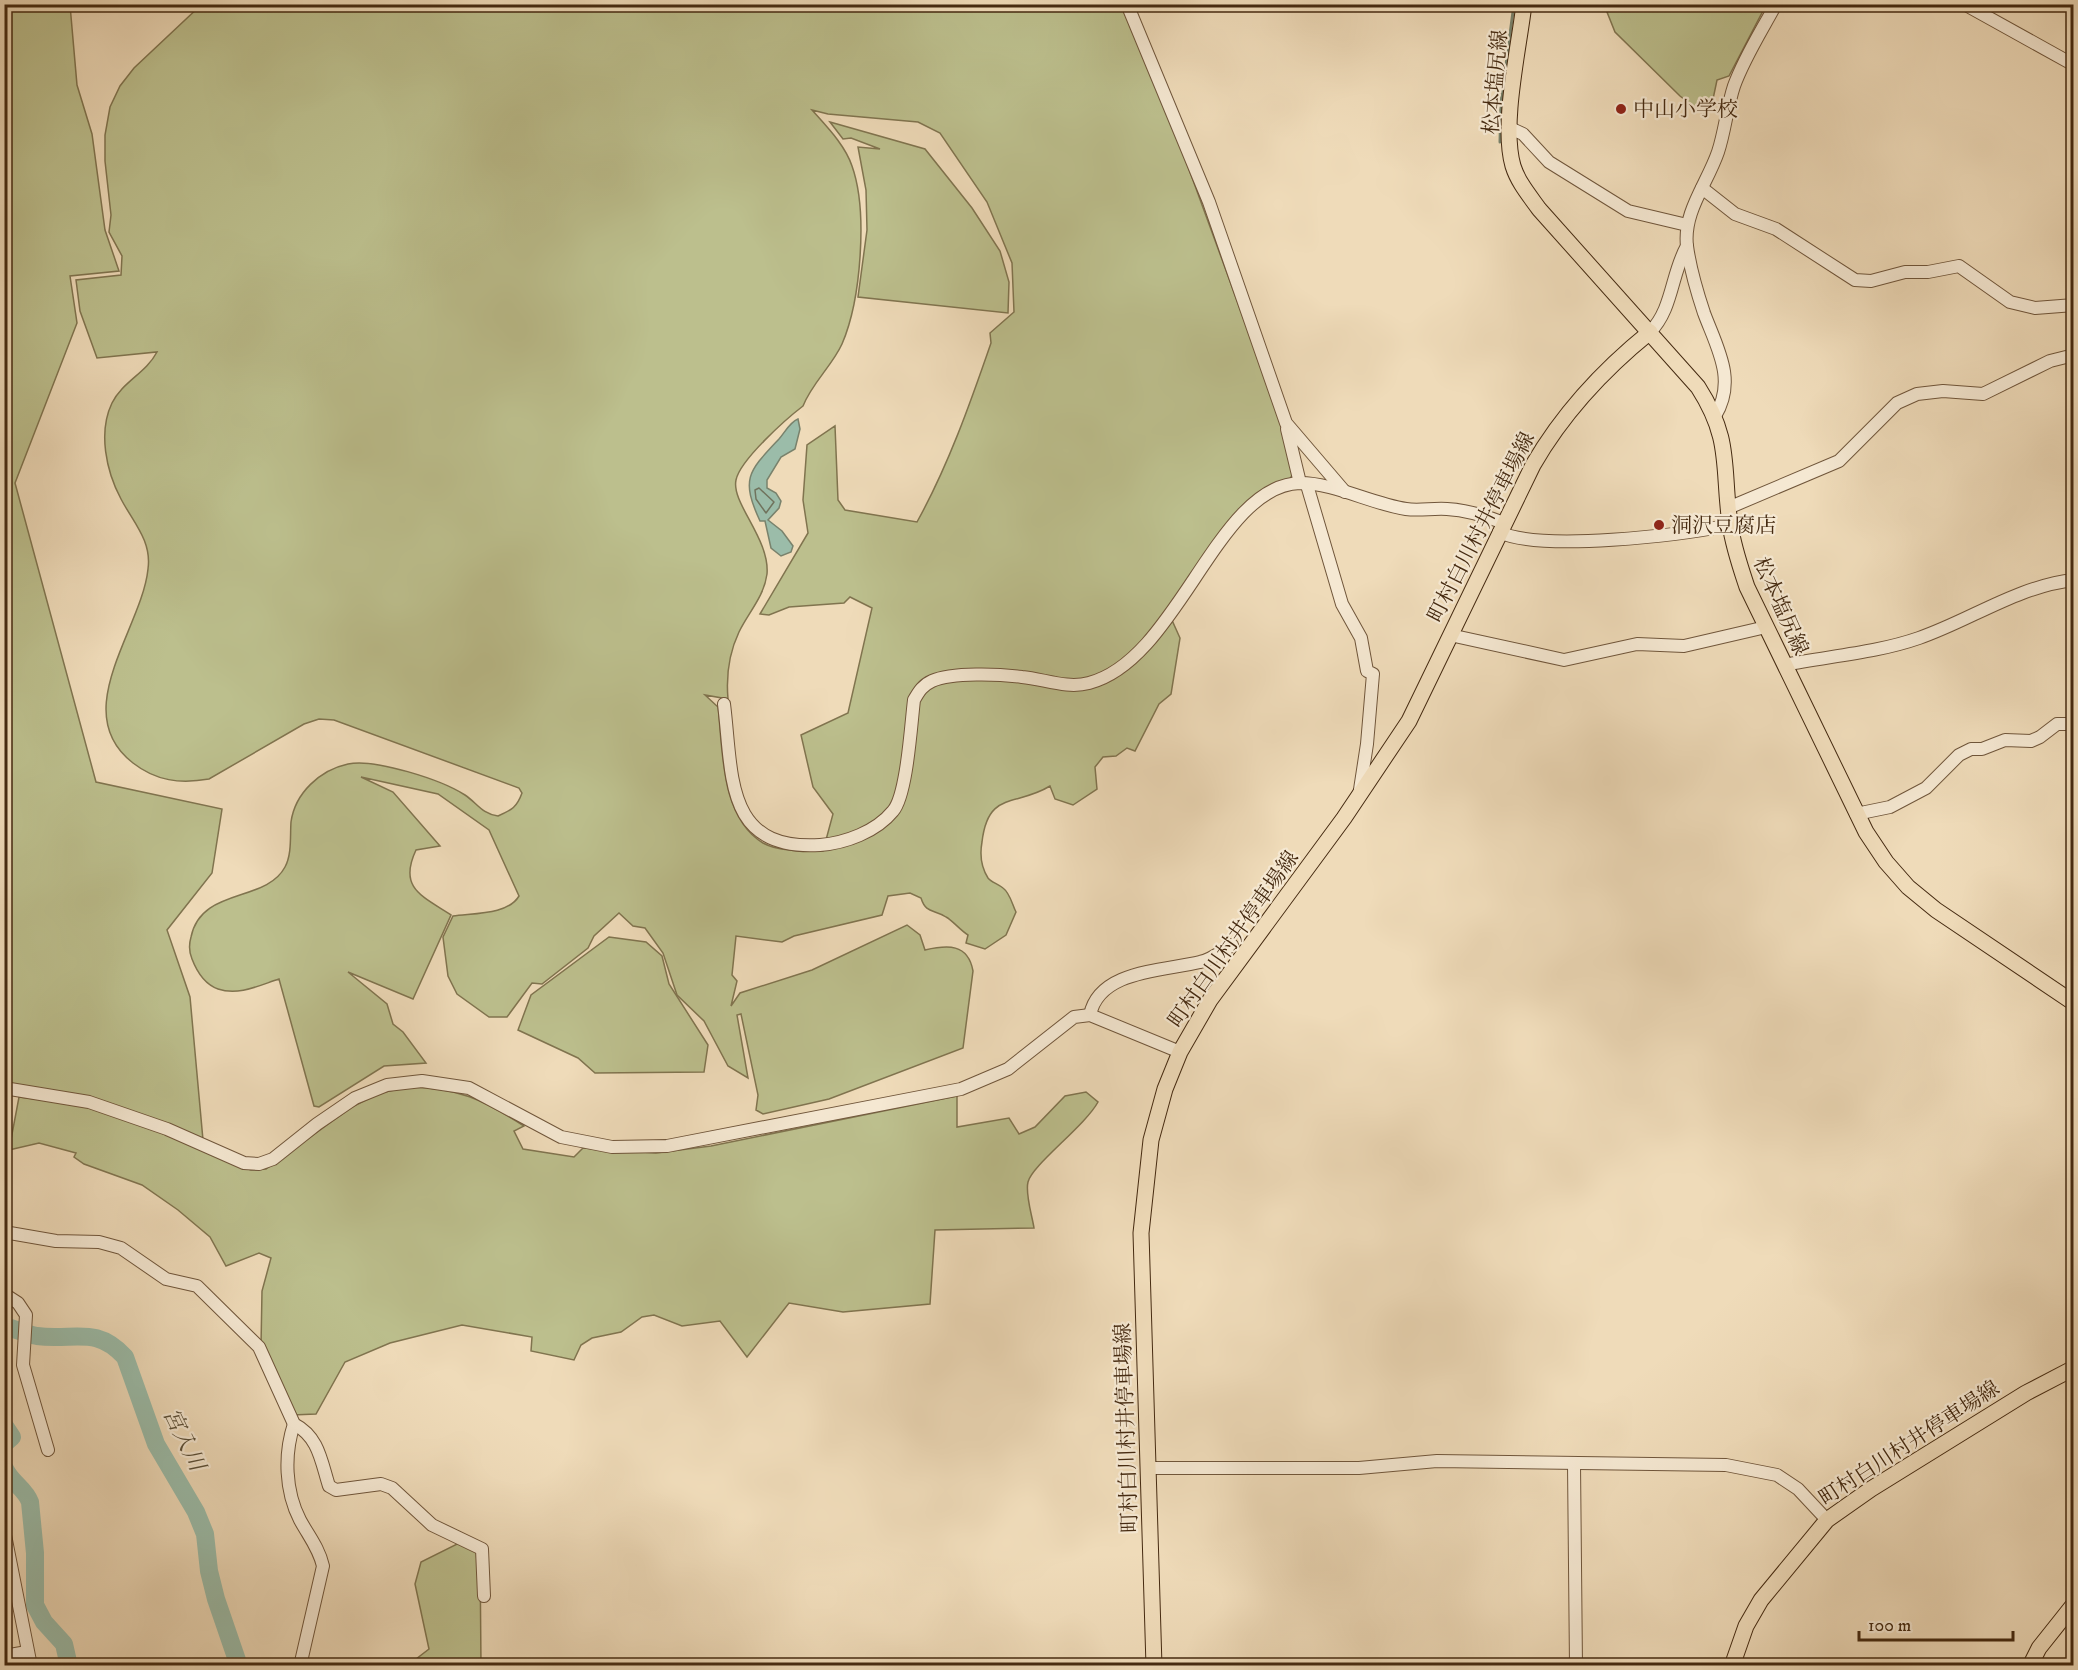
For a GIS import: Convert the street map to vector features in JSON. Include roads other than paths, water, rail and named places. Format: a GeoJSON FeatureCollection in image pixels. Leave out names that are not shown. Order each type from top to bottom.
{"type":"FeatureCollection","features":[{"type":"Feature","properties":{"kind":"main road","name":"松本塩尻線"},"geometry":{"type":"LineString","coordinates":[[1524,4],[1510,128],[1513,165],[1521,183],[1539,209],[1698,387],[1715,416],[1722,438],[1730,525],[1739,565],[1766,627],[1856,814],[1886,862],[1908,886],[1936,910],[2073,1003]]}},
{"type":"Feature","properties":{"kind":"main road","name":"町村白川村井停車場線"},"geometry":{"type":"LineString","coordinates":[[1154,1665],[1142,1281],[1143,1205],[1151,1140],[1165,1089],[1180,1052],[1210,1000],[1359,796],[1409,721],[1502,528],[1552,433],[1583,394],[1650,332]]}},
{"type":"Feature","properties":{"kind":"main road","name":"町村白川村井停車場線"},"geometry":{"type":"LineString","coordinates":[[1732,1665],[1746,1626],[1761,1600],[1827,1520],[1871,1489],[2026,1393],[2073,1368]]}},
{"type":"Feature","properties":{"kind":"main road"},"geometry":{"type":"LineString","coordinates":[[2031,1665],[2039,1648],[2073,1604]]}},
{"type":"Feature","properties":{"kind":"street"},"geometry":{"type":"LineString","coordinates":[[1126,4],[1209,202],[1286,423],[1342,604],[1361,639],[1367,671],[1373,674],[1367,744],[1359,796]]}},
{"type":"Feature","properties":{"kind":"street"},"geometry":{"type":"LineString","coordinates":[[1715,416],[1723,403],[1724,360],[1704,313],[1687,246],[1687,225],[1718,152],[1735,84],[1776,4]]}},
{"type":"Feature","properties":{"kind":"street"},"geometry":{"type":"LineString","coordinates":[[1964,4],[2073,65]]}},
{"type":"Feature","properties":{"kind":"street"},"geometry":{"type":"LineString","coordinates":[[1510,128],[1523,134],[1549,162],[1628,211],[1687,225]]}},
{"type":"Feature","properties":{"kind":"street"},"geometry":{"type":"LineString","coordinates":[[1702,188],[1735,214],[1776,229],[1855,280],[1871,281],[1905,272],[1928,272],[1959,266],[2010,302],[2035,308],[2073,306]]}},
{"type":"Feature","properties":{"kind":"street"},"geometry":{"type":"LineString","coordinates":[[1650,332],[1665,314],[1680,260],[1687,246]]}},
{"type":"Feature","properties":{"kind":"street"},"geometry":{"type":"LineString","coordinates":[[1728,508],[1839,461],[1898,403],[1917,394],[1943,391],[1983,394],[2050,361],[2073,355]]}},
{"type":"Feature","properties":{"kind":"street"},"geometry":{"type":"LineString","coordinates":[[1286,423],[1345,492]]}},
{"type":"Feature","properties":{"kind":"street"},"geometry":{"type":"LineString","coordinates":[[724,704],[735,795],[750,824],[769,840],[785,843],[806,846],[848,840],[873,828],[894,810],[903,786],[914,700],[920,689],[933,680],[957,676],[1022,676],[1063,684],[1088,684],[1110,675],[1133,657],[1190,589],[1229,528],[1251,504],[1269,491],[1304,484],[1345,492],[1408,510],[1447,509],[1502,528],[1526,540],[1575,541],[1688,533],[1730,525]]}},
{"type":"Feature","properties":{"kind":"street"},"geometry":{"type":"LineString","coordinates":[[1785,665],[1823,657],[1884,649],[1921,638],[2026,592],[2073,580]]}},
{"type":"Feature","properties":{"kind":"street"},"geometry":{"type":"LineString","coordinates":[[1450,635],[1564,660],[1637,644],[1684,646],[1766,627]]}},
{"type":"Feature","properties":{"kind":"street"},"geometry":{"type":"LineString","coordinates":[[1856,814],[1890,807],[1926,788],[1959,755],[1971,749],[1982,749],[2005,740],[2031,741],[2056,724],[2073,724]]}},
{"type":"Feature","properties":{"kind":"street"},"geometry":{"type":"LineString","coordinates":[[1090,1015],[1092,1001],[1101,991],[1132,975],[1202,962],[1232,945]]}},
{"type":"Feature","properties":{"kind":"street"},"geometry":{"type":"LineString","coordinates":[[4,1088],[89,1102],[167,1129],[244,1164],[259,1164],[273,1159],[317,1124],[355,1098],[387,1085],[445,1082],[469,1088],[561,1137],[612,1147],[667,1146],[961,1089],[1008,1069],[1074,1017],[1090,1015],[1180,1052]]}},
{"type":"Feature","properties":{"kind":"street"},"geometry":{"type":"LineString","coordinates":[[4,1232],[56,1241],[99,1242],[121,1248],[166,1279],[197,1286],[259,1347],[268,1362],[294,1424],[287,1473],[291,1495],[299,1518],[320,1554],[323,1566],[300,1665]]}},
{"type":"Feature","properties":{"kind":"street"},"geometry":{"type":"LineString","coordinates":[[4,1294],[18,1303],[26,1314],[23,1365],[48,1450]]}},
{"type":"Feature","properties":{"kind":"street"},"geometry":{"type":"LineString","coordinates":[[294,1424],[305,1430],[315,1442],[329,1486],[336,1490],[381,1484],[392,1488],[432,1525],[482,1549],[484,1596]]}},
{"type":"Feature","properties":{"kind":"street"},"geometry":{"type":"LineString","coordinates":[[1148,1468],[1359,1468],[1437,1461],[1725,1465],[1777,1475],[1798,1489],[1827,1520]]}},
{"type":"Feature","properties":{"kind":"street"},"geometry":{"type":"LineString","coordinates":[[1574,1464],[1576,1665]]}},
{"type":"Feature","properties":{"kind":"street"},"geometry":{"type":"LineString","coordinates":[[4,1530],[31,1665]]}},
{"type":"Feature","properties":{"kind":"street"},"geometry":{"type":"LineString","coordinates":[[4,1656],[27,1652]]}},
{"type":"Feature","properties":{"kind":"water"},"geometry":{"type":"Polygon","coordinates":[[[798,419],[800,429],[795,449],[781,457],[767,480],[767,488],[776,493],[781,501],[779,508],[768,520],[782,531],[793,546],[791,552],[781,556],[771,548],[765,521],[760,521],[750,495],[749,485],[751,476],[761,459],[798,419]]]}},
{"type":"Feature","properties":{"kind":"waterway"},"geometry":{"type":"LineString","coordinates":[[1500,142],[1501,103],[1514,4]]}},
{"type":"Feature","properties":{"kind":"waterway","name":"宮入川"},"geometry":{"type":"LineString","coordinates":[[4,1326],[37,1336],[94,1338],[114,1347],[125,1357],[156,1444],[196,1512],[205,1534],[209,1571],[216,1599],[239,1666]]}},
{"type":"Feature","properties":{"kind":"waterway"},"geometry":{"type":"LineString","coordinates":[[4,1425],[12,1437],[4,1444]]}},
{"type":"Feature","properties":{"kind":"waterway"},"geometry":{"type":"LineString","coordinates":[[4,1467],[30,1502],[35,1553],[35,1605],[44,1622],[64,1644],[69,1666]]}},
{"type":"Feature","properties":{"kind":"place","name":"中山小学校"},"geometry":{"type":"Point","coordinates":[1621,109]}},
{"type":"Feature","properties":{"kind":"place","name":"洞沢豆腐店"},"geometry":{"type":"Point","coordinates":[1659,525]}}]}
